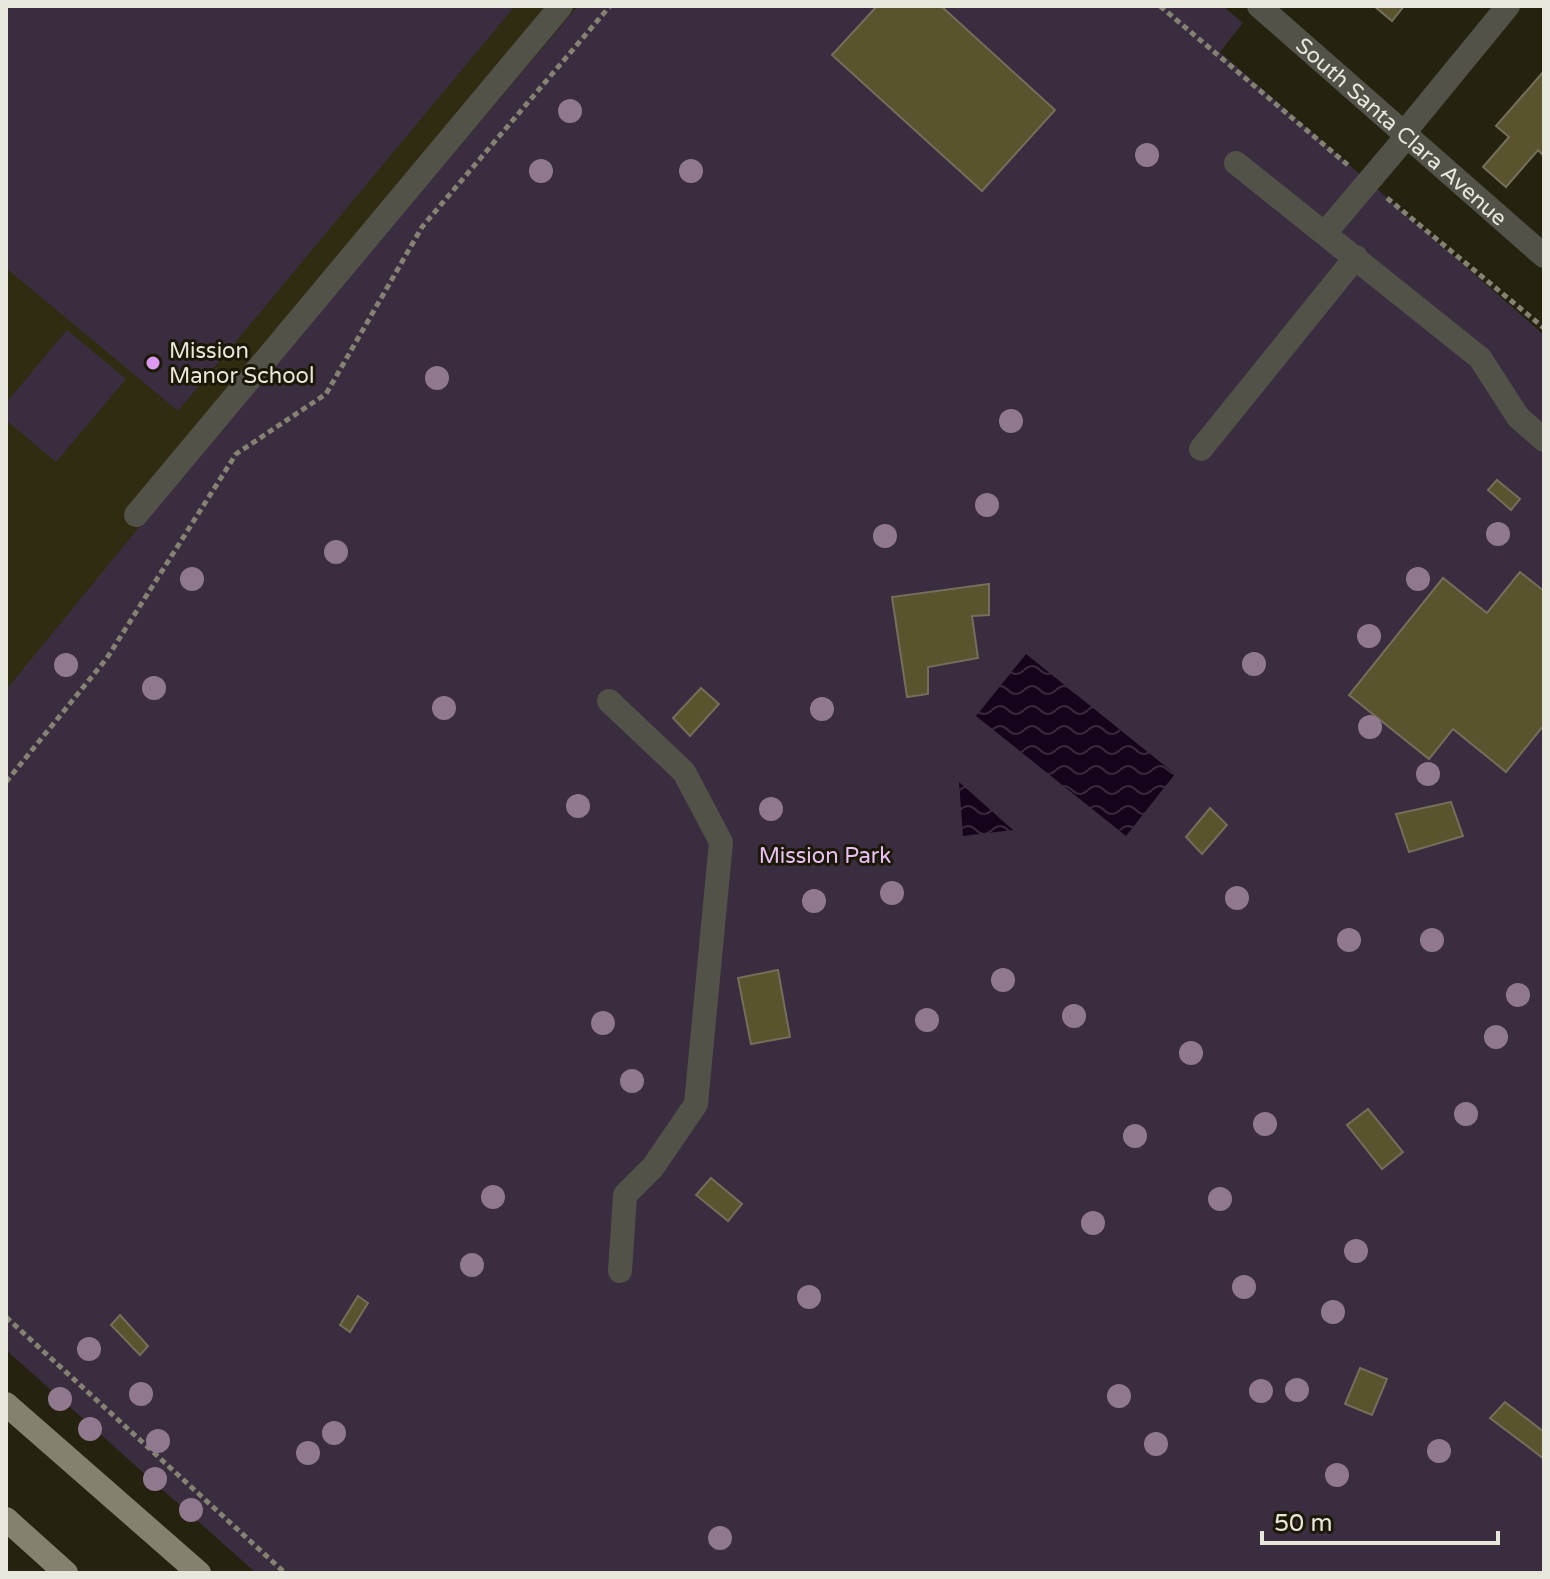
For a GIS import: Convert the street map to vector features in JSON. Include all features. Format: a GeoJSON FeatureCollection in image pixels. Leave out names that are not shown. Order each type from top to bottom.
{"type":"FeatureCollection","features":[{"type":"Feature","properties":{"kind":"main road"},"geometry":{"type":"LineString","coordinates":[[6,1404],[199,1573]]}},
{"type":"Feature","properties":{"kind":"main road"},"geometry":{"type":"LineString","coordinates":[[6,1519],[66,1573]]}},
{"type":"Feature","properties":{"kind":"street"},"geometry":{"type":"LineString","coordinates":[[136,515],[561,6]]}},
{"type":"Feature","properties":{"kind":"street","name":"South Santa Clara Avenue"},"geometry":{"type":"LineString","coordinates":[[1259,6],[1544,256]]}},
{"type":"Feature","properties":{"kind":"street"},"geometry":{"type":"LineString","coordinates":[[1325,233],[1508,6]]}},
{"type":"Feature","properties":{"kind":"street"},"geometry":{"type":"LineString","coordinates":[[1236,163],[1480,358],[1518,417],[1544,440]]}},
{"type":"Feature","properties":{"kind":"street"},"geometry":{"type":"LineString","coordinates":[[1201,449],[1356,257]]}},
{"type":"Feature","properties":{"kind":"street"},"geometry":{"type":"LineString","coordinates":[[609,701],[684,772],[721,842],[696,1104],[653,1167],[625,1195],[620,1271]]}},
{"type":"Feature","properties":{"kind":"path"},"geometry":{"type":"LineString","coordinates":[[6,782],[107,658],[236,454],[326,394],[422,227],[610,6]]}},
{"type":"Feature","properties":{"kind":"path"},"geometry":{"type":"LineString","coordinates":[[6,1317],[285,1573]]}},
{"type":"Feature","properties":{"kind":"shaded area","name":"Mission Manor School"},"geometry":{"type":"Polygon","coordinates":[[[6,6],[592,6],[6,721],[6,6]]]}},
{"type":"Feature","properties":{"kind":"green space"},"geometry":{"type":"Polygon","coordinates":[[[6,6],[515,6],[178,411],[6,268],[6,6]]]}},
{"type":"Feature","properties":{"kind":"green space","name":"Mission Park"},"geometry":{"type":"Polygon","coordinates":[[[578,6],[1223,6],[1243,23],[1220,52],[1544,335],[1544,1573],[256,1573],[6,1350],[6,690],[194,460],[578,6]]]}},
{"type":"Feature","properties":{"kind":"green space"},"geometry":{"type":"Polygon","coordinates":[[[67,330],[126,379],[56,462],[6,420],[6,403],[67,330]]]}},
{"type":"Feature","properties":{"kind":"water"},"geometry":{"type":"Polygon","coordinates":[[[1026,654],[1175,774],[1126,836],[976,716],[1026,654]]]}},
{"type":"Feature","properties":{"kind":"water"},"geometry":{"type":"Polygon","coordinates":[[[959,782],[1013,830],[963,836],[959,782]]]}},
{"type":"Feature","properties":{"kind":"building"},"geometry":{"type":"Polygon","coordinates":[[[877,6],[941,6],[1055,110],[982,191],[832,55],[877,6]]]}},
{"type":"Feature","properties":{"kind":"building"},"geometry":{"type":"Polygon","coordinates":[[[1374,6],[1404,6],[1392,21],[1374,6]]]}},
{"type":"Feature","properties":{"kind":"building"},"geometry":{"type":"Polygon","coordinates":[[[1544,71],[1544,156],[1538,150],[1506,187],[1483,167],[1509,137],[1496,126],[1544,71]]]}},
{"type":"Feature","properties":{"kind":"building"},"geometry":{"type":"Polygon","coordinates":[[[1497,480],[1520,499],[1511,510],[1488,490],[1497,480]]]}},
{"type":"Feature","properties":{"kind":"building"},"geometry":{"type":"Polygon","coordinates":[[[1520,572],[1544,591],[1544,725],[1506,772],[1453,729],[1429,759],[1349,695],[1443,578],[1487,613],[1520,572]]]}},
{"type":"Feature","properties":{"kind":"building"},"geometry":{"type":"Polygon","coordinates":[[[989,584],[989,615],[972,616],[978,658],[928,667],[928,694],[907,697],[892,597],[989,584]]]}},
{"type":"Feature","properties":{"kind":"building"},"geometry":{"type":"Polygon","coordinates":[[[701,688],[719,704],[690,736],[673,718],[701,688]]]}},
{"type":"Feature","properties":{"kind":"building"},"geometry":{"type":"Polygon","coordinates":[[[1451,802],[1463,836],[1409,852],[1396,814],[1451,802]]]}},
{"type":"Feature","properties":{"kind":"building"},"geometry":{"type":"Polygon","coordinates":[[[1210,808],[1227,825],[1202,854],[1186,837],[1210,808]]]}},
{"type":"Feature","properties":{"kind":"building"},"geometry":{"type":"Polygon","coordinates":[[[778,970],[790,1037],[751,1044],[738,978],[778,970]]]}},
{"type":"Feature","properties":{"kind":"building"},"geometry":{"type":"Polygon","coordinates":[[[1368,1109],[1403,1152],[1382,1169],[1347,1125],[1368,1109]]]}},
{"type":"Feature","properties":{"kind":"building"},"geometry":{"type":"Polygon","coordinates":[[[711,1178],[742,1204],[728,1221],[696,1195],[711,1178]]]}},
{"type":"Feature","properties":{"kind":"building"},"geometry":{"type":"Polygon","coordinates":[[[358,1296],[368,1303],[350,1332],[340,1325],[358,1296]]]}},
{"type":"Feature","properties":{"kind":"building"},"geometry":{"type":"Polygon","coordinates":[[[120,1315],[148,1346],[140,1355],[111,1325],[120,1315]]]}},
{"type":"Feature","properties":{"kind":"building"},"geometry":{"type":"Polygon","coordinates":[[[1360,1368],[1387,1379],[1372,1415],[1345,1404],[1360,1368]]]}},
{"type":"Feature","properties":{"kind":"building"},"geometry":{"type":"Polygon","coordinates":[[[1505,1402],[1544,1432],[1544,1459],[1490,1418],[1505,1402]]]}},
{"type":"Feature","properties":{"kind":"place","name":"Mission Manor School"},"geometry":{"type":"Point","coordinates":[153,363]}}]}
